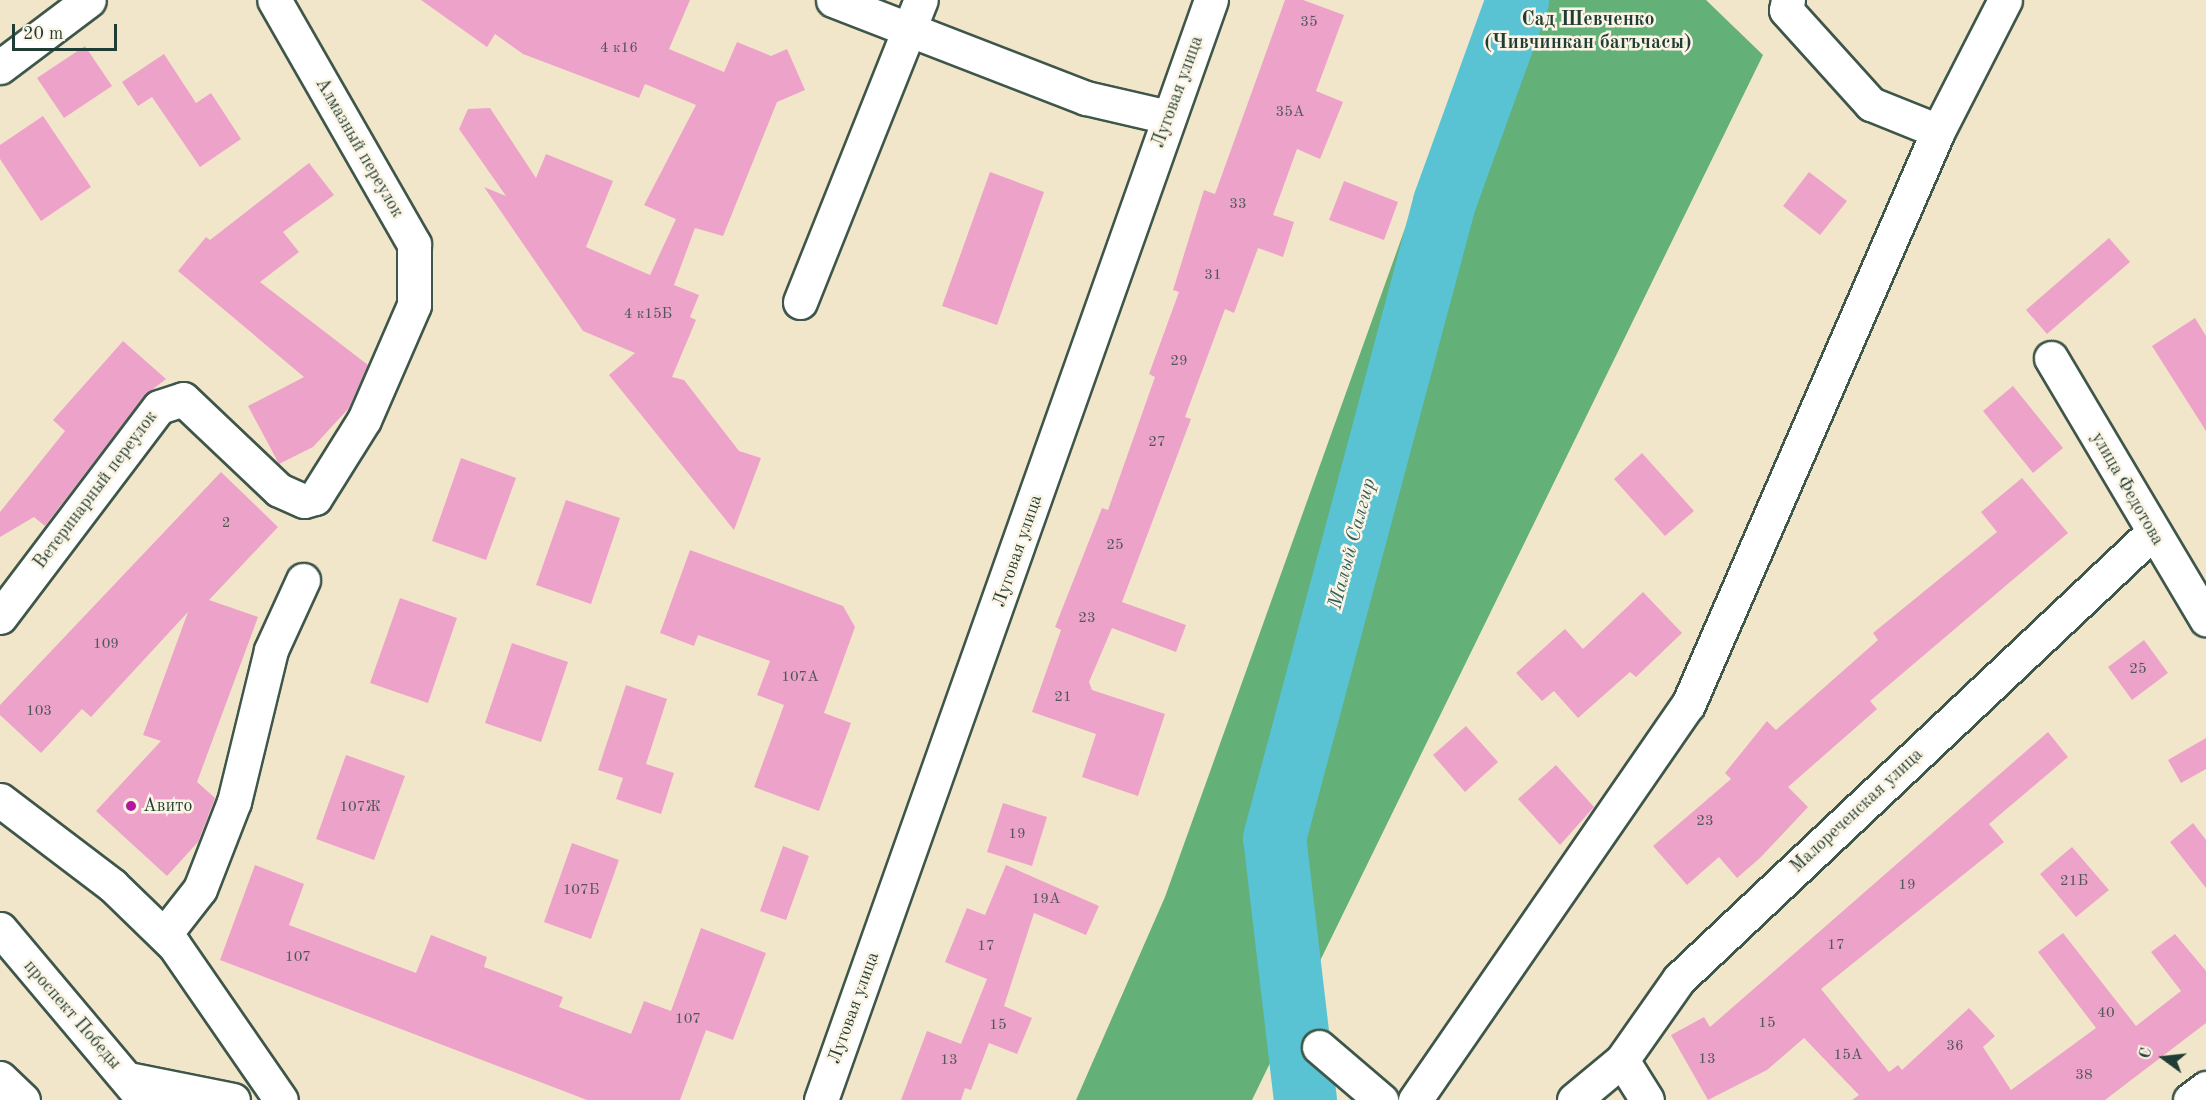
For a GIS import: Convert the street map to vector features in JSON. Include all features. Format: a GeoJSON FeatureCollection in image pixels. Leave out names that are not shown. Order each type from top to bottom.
{"type":"FeatureCollection","features":[{"type":"Feature","properties":{"kind":"street"},"geometry":{"type":"LineString","coordinates":[[0,67],[89,0]]}},
{"type":"Feature","properties":{"kind":"street","name":"Алмазный переулок"},"geometry":{"type":"LineString","coordinates":[[274,0],[414,244],[414,305]]}},
{"type":"Feature","properties":{"kind":"street"},"geometry":{"type":"LineString","coordinates":[[833,0],[908,32],[1086,98],[1168,117]]}},
{"type":"Feature","properties":{"kind":"street"},"geometry":{"type":"LineString","coordinates":[[800,302],[921,0]]}},
{"type":"Feature","properties":{"kind":"street","name":"Луговая улица"},"geometry":{"type":"LineString","coordinates":[[821,1100],[1211,0]]}},
{"type":"Feature","properties":{"kind":"street"},"geometry":{"type":"LineString","coordinates":[[1788,0],[1786,10],[1871,104],[1938,131]]}},
{"type":"Feature","properties":{"kind":"street"},"geometry":{"type":"LineString","coordinates":[[1415,1100],[1688,705],[1938,131],[2005,0]]}},
{"type":"Feature","properties":{"kind":"street","name":"Ветеринарный переулок"},"geometry":{"type":"LineString","coordinates":[[0,617],[159,407],[172,400],[183,399],[279,490],[303,501],[315,498],[364,420],[414,305]]}},
{"type":"Feature","properties":{"kind":"street","name":"улица Федотова"},"geometry":{"type":"LineString","coordinates":[[2052,358],[2152,533],[2206,619]]}},
{"type":"Feature","properties":{"kind":"street","name":"Малореченская улица"},"geometry":{"type":"LineString","coordinates":[[1574,1100],[1622,1060],[1679,979],[2152,533]]}},
{"type":"Feature","properties":{"kind":"street"},"geometry":{"type":"LineString","coordinates":[[164,935],[200,889],[230,813],[271,650],[303,580]]}},
{"type":"Feature","properties":{"kind":"street"},"geometry":{"type":"LineString","coordinates":[[0,800],[112,885],[164,935],[281,1100]]}},
{"type":"Feature","properties":{"kind":"street","name":"проспект Победы"},"geometry":{"type":"LineString","coordinates":[[0,929],[136,1090]]}},
{"type":"Feature","properties":{"kind":"street"},"geometry":{"type":"LineString","coordinates":[[1319,1047],[1381,1100]]}},
{"type":"Feature","properties":{"kind":"street"},"geometry":{"type":"LineString","coordinates":[[1622,1060],[1647,1100]]}},
{"type":"Feature","properties":{"kind":"street"},"geometry":{"type":"LineString","coordinates":[[2190,1100],[2206,1089]]}},
{"type":"Feature","properties":{"kind":"street"},"geometry":{"type":"LineString","coordinates":[[136,1090],[233,1100]]}},
{"type":"Feature","properties":{"kind":"green space"},"geometry":{"type":"Polygon","coordinates":[[[1487,0],[1706,0],[1763,55],[1252,1100],[1076,1100],[1165,897],[1487,0]]]}},
{"type":"Feature","properties":{"kind":"building"},"geometry":{"type":"Polygon","coordinates":[[[421,0],[690,0],[669,49],[724,72],[737,42],[771,56],[787,49],[805,90],[777,102],[723,236],[695,228],[674,285],[699,295],[690,317],[696,320],[672,377],[684,380],[739,451],[761,458],[734,530],[609,375],[635,353],[583,331],[484,187],[506,196],[459,129],[468,109],[490,108],[536,178],[546,154],[613,181],[586,247],[650,275],[676,219],[644,205],[696,105],[645,84],[639,98],[523,54],[495,34],[487,47],[421,0]]]}},
{"type":"Feature","properties":{"kind":"building"},"geometry":{"type":"Polygon","coordinates":[[[1285,0],[1303,0],[1344,15],[1316,91],[1343,102],[1320,159],[1297,149],[1273,215],[1294,222],[1283,257],[1258,248],[1234,313],[1225,309],[1185,417],[1191,419],[1122,602],[1186,625],[1176,652],[1112,628],[1089,682],[1092,690],[1165,714],[1138,796],[1082,777],[1096,734],[1032,712],[1061,630],[1055,627],[1102,508],[1108,510],[1155,377],[1149,374],[1179,292],[1173,290],[1204,190],[1215,194],[1285,0]]]}},
{"type":"Feature","properties":{"kind":"building"},"geometry":{"type":"Polygon","coordinates":[[[85,46],[112,86],[64,118],[37,78],[85,46]]]}},
{"type":"Feature","properties":{"kind":"building"},"geometry":{"type":"Polygon","coordinates":[[[164,54],[196,103],[211,93],[241,139],[200,167],[152,97],[138,106],[122,82],[164,54]]]}},
{"type":"Feature","properties":{"kind":"building"},"geometry":{"type":"Polygon","coordinates":[[[43,116],[91,187],[41,221],[0,159],[0,145],[43,116]]]}},
{"type":"Feature","properties":{"kind":"building"},"geometry":{"type":"Polygon","coordinates":[[[309,163],[334,195],[283,232],[299,252],[260,282],[368,365],[349,408],[313,447],[279,464],[248,406],[304,377],[178,271],[206,237],[210,240],[309,163]]]}},
{"type":"Feature","properties":{"kind":"building"},"geometry":{"type":"Polygon","coordinates":[[[990,172],[1044,192],[997,325],[942,306],[990,172]]]}},
{"type":"Feature","properties":{"kind":"building"},"geometry":{"type":"Polygon","coordinates":[[[1809,172],[1847,201],[1820,235],[1783,206],[1809,172]]]}},
{"type":"Feature","properties":{"kind":"building"},"geometry":{"type":"Polygon","coordinates":[[[1344,181],[1398,202],[1384,240],[1329,220],[1344,181]]]}},
{"type":"Feature","properties":{"kind":"building"},"geometry":{"type":"Polygon","coordinates":[[[2109,238],[2130,262],[2047,334],[2026,310],[2109,238]]]}},
{"type":"Feature","properties":{"kind":"building"},"geometry":{"type":"Polygon","coordinates":[[[2195,318],[2206,336],[2206,431],[2152,346],[2195,318]]]}},
{"type":"Feature","properties":{"kind":"building"},"geometry":{"type":"Polygon","coordinates":[[[123,341],[166,379],[144,396],[45,526],[34,517],[0,537],[0,512],[65,431],[53,420],[123,341]]]}},
{"type":"Feature","properties":{"kind":"building"},"geometry":{"type":"Polygon","coordinates":[[[2013,386],[2063,448],[2033,473],[1983,411],[2013,386]]]}},
{"type":"Feature","properties":{"kind":"building"},"geometry":{"type":"Polygon","coordinates":[[[1642,453],[1694,511],[1665,536],[1614,479],[1642,453]]]}},
{"type":"Feature","properties":{"kind":"building"},"geometry":{"type":"Polygon","coordinates":[[[461,458],[516,478],[486,560],[432,541],[461,458]]]}},
{"type":"Feature","properties":{"kind":"building"},"geometry":{"type":"Polygon","coordinates":[[[221,472],[278,527],[209,600],[258,617],[197,782],[215,798],[198,842],[167,876],[96,811],[161,741],[143,735],[188,612],[91,717],[82,709],[41,753],[0,715],[0,705],[221,472]]]}},
{"type":"Feature","properties":{"kind":"building"},"geometry":{"type":"Polygon","coordinates":[[[2022,478],[2068,533],[1870,701],[1877,709],[1788,787],[1808,807],[1760,858],[1737,878],[1719,857],[1687,885],[1653,846],[1731,779],[1725,773],[1767,721],[1776,730],[1878,640],[1873,633],[1997,532],[1981,512],[2022,478]]]}},
{"type":"Feature","properties":{"kind":"building"},"geometry":{"type":"Polygon","coordinates":[[[566,500],[620,518],[591,604],[536,585],[566,500]]]}},
{"type":"Feature","properties":{"kind":"building"},"geometry":{"type":"Polygon","coordinates":[[[690,550],[843,606],[855,627],[824,713],[851,723],[819,811],[754,787],[784,705],[757,695],[770,661],[698,635],[694,646],[660,633],[690,550]]]}},
{"type":"Feature","properties":{"kind":"building"},"geometry":{"type":"Polygon","coordinates":[[[1643,592],[1682,633],[1636,677],[1630,672],[1578,718],[1554,691],[1542,701],[1516,673],[1565,629],[1583,649],[1643,592]]]}},
{"type":"Feature","properties":{"kind":"building"},"geometry":{"type":"Polygon","coordinates":[[[400,598],[457,618],[428,703],[370,683],[400,598]]]}},
{"type":"Feature","properties":{"kind":"building"},"geometry":{"type":"Polygon","coordinates":[[[2144,640],[2168,673],[2132,700],[2108,667],[2144,640]]]}},
{"type":"Feature","properties":{"kind":"building"},"geometry":{"type":"Polygon","coordinates":[[[512,643],[568,662],[541,742],[485,723],[512,643]]]}},
{"type":"Feature","properties":{"kind":"building"},"geometry":{"type":"Polygon","coordinates":[[[626,685],[667,699],[646,764],[674,773],[661,814],[616,799],[623,778],[598,770],[626,685]]]}},
{"type":"Feature","properties":{"kind":"building"},"geometry":{"type":"Polygon","coordinates":[[[1466,726],[1498,762],[1465,792],[1433,755],[1466,726]]]}},
{"type":"Feature","properties":{"kind":"building"},"geometry":{"type":"Polygon","coordinates":[[[2048,732],[2068,757],[1989,824],[2004,842],[1821,989],[1889,1072],[1898,1065],[1902,1070],[1969,1008],[1995,1036],[1983,1047],[2011,1090],[2096,1028],[2038,952],[2063,933],[2136,1026],[2181,991],[2151,952],[2175,934],[2206,971],[2206,1023],[2105,1100],[1852,1100],[1859,1095],[1804,1038],[1767,1070],[1708,1100],[1671,1035],[1704,1017],[1710,1027],[2048,732]]]}},
{"type":"Feature","properties":{"kind":"building"},"geometry":{"type":"Polygon","coordinates":[[[2206,738],[2206,769],[2181,783],[2168,760],[2206,738]]]}},
{"type":"Feature","properties":{"kind":"building"},"geometry":{"type":"Polygon","coordinates":[[[346,755],[405,776],[374,860],[316,839],[346,755]]]}},
{"type":"Feature","properties":{"kind":"building"},"geometry":{"type":"Polygon","coordinates":[[[1556,765],[1594,807],[1560,845],[1518,799],[1556,765]]]}},
{"type":"Feature","properties":{"kind":"building"},"geometry":{"type":"Polygon","coordinates":[[[1003,803],[1047,817],[1032,866],[987,852],[1003,803]]]}},
{"type":"Feature","properties":{"kind":"building"},"geometry":{"type":"Polygon","coordinates":[[[2193,823],[2206,840],[2206,888],[2170,842],[2193,823]]]}},
{"type":"Feature","properties":{"kind":"building"},"geometry":{"type":"Polygon","coordinates":[[[572,843],[619,860],[591,939],[544,922],[572,843]]]}},
{"type":"Feature","properties":{"kind":"building"},"geometry":{"type":"Polygon","coordinates":[[[783,846],[809,856],[786,920],[760,911],[783,846]]]}},
{"type":"Feature","properties":{"kind":"building"},"geometry":{"type":"Polygon","coordinates":[[[2072,847],[2109,890],[2076,917],[2040,874],[2072,847]]]}},
{"type":"Feature","properties":{"kind":"building"},"geometry":{"type":"Polygon","coordinates":[[[255,865],[304,884],[289,925],[416,973],[431,935],[487,957],[484,967],[563,997],[559,1007],[631,1034],[644,1001],[671,1011],[701,928],[766,953],[733,1040],[706,1030],[680,1100],[587,1100],[220,960],[255,865]]]}},
{"type":"Feature","properties":{"kind":"building"},"geometry":{"type":"Polygon","coordinates":[[[1006,865],[1099,906],[1086,935],[1034,913],[1004,1006],[1032,1018],[1017,1054],[989,1043],[971,1090],[965,1088],[961,1100],[901,1100],[927,1031],[961,1044],[987,979],[945,962],[967,908],[985,915],[1006,865]]]}},
{"type":"Feature","properties":{"kind":"waterway","name":"Малый Салгир"},"geometry":{"type":"LineString","coordinates":[[1305,1100],[1274,838],[1444,202],[1517,0]]}},
{"type":"Feature","properties":{"kind":"place","name":"Авито"},"geometry":{"type":"Point","coordinates":[131,806]}},
{"type":"Feature","properties":{"kind":"district","name":"Сад Шевченко (Чивчинкан багъчасы)"},"geometry":{"type":"Point","coordinates":[1588,32]}}]}
